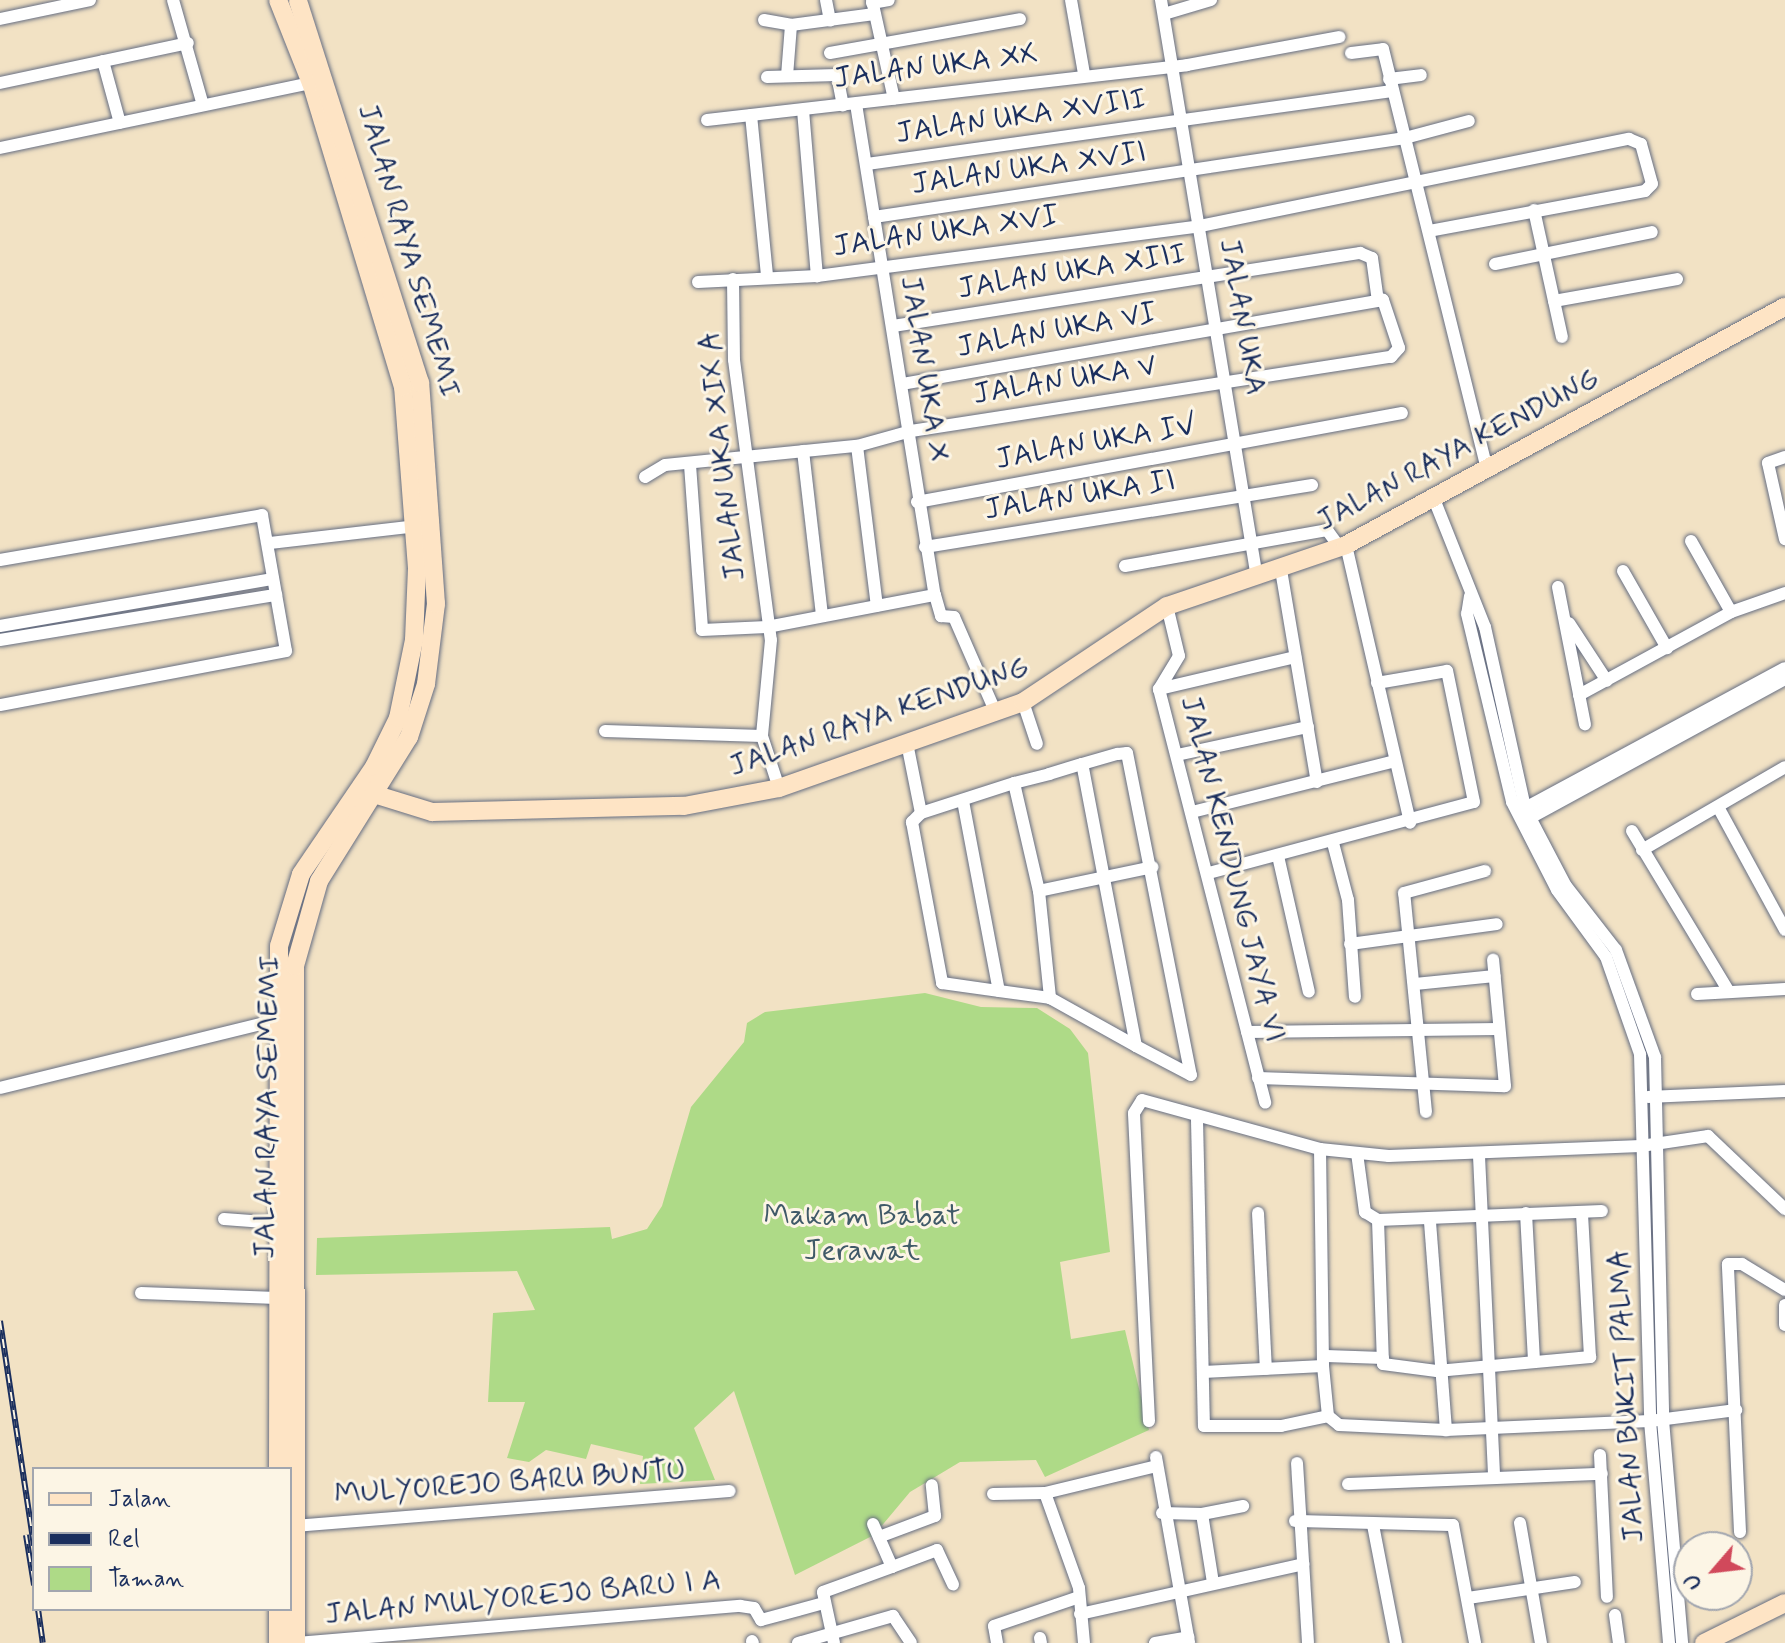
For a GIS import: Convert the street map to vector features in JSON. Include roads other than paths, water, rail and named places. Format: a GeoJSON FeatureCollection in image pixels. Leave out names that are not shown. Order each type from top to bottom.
{"type":"FeatureCollection","features":[{"type":"Feature","properties":{"kind":"main road","name":"JALAN RAYA SEMEMI"},"geometry":{"type":"LineString","coordinates":[[278,0],[311,83],[403,387],[421,459],[414,640],[398,718],[291,896],[279,946],[278,1223],[285,1261],[277,1298],[301,1525],[296,1643]]}},
{"type":"Feature","properties":{"kind":"main road","name":"JALAN RAYA SEMEMI"},"geometry":{"type":"LineString","coordinates":[[278,1467],[287,1407],[285,1261],[297,950],[319,881],[377,795],[417,716],[435,630],[421,459],[420,383],[298,0]]}},
{"type":"Feature","properties":{"kind":"main road","name":"JALAN RAYA KENDUNG"},"geometry":{"type":"LineString","coordinates":[[377,795],[432,812],[684,806],[779,788],[1023,702],[1167,606],[1343,547],[1785,307]]}},
{"type":"Feature","properties":{"kind":"main road"},"geometry":{"type":"LineString","coordinates":[[1704,1643],[1785,1603]]}},
{"type":"Feature","properties":{"kind":"main road"},"geometry":{"type":"LineString","coordinates":[[278,1611],[278,1643]]}},
{"type":"Feature","properties":{"kind":"street"},"geometry":{"type":"LineString","coordinates":[[173,0],[188,43],[203,105]]}},
{"type":"Feature","properties":{"kind":"street"},"geometry":{"type":"LineString","coordinates":[[826,0],[830,21]]}},
{"type":"Feature","properties":{"kind":"street"},"geometry":{"type":"LineString","coordinates":[[764,20],[791,25],[830,21],[889,0]]}},
{"type":"Feature","properties":{"kind":"street"},"geometry":{"type":"LineString","coordinates":[[1071,0],[1084,74]]}},
{"type":"Feature","properties":{"kind":"street","name":"JALAN UKA"},"geometry":{"type":"LineString","coordinates":[[1161,0],[1211,277],[1257,578]]}},
{"type":"Feature","properties":{"kind":"street"},"geometry":{"type":"LineString","coordinates":[[0,19],[84,1]]}},
{"type":"Feature","properties":{"kind":"street"},"geometry":{"type":"LineString","coordinates":[[1164,14],[1210,1]]}},
{"type":"Feature","properties":{"kind":"street"},"geometry":{"type":"LineString","coordinates":[[873,6],[894,99]]}},
{"type":"Feature","properties":{"kind":"street"},"geometry":{"type":"LineString","coordinates":[[830,53],[1020,19]]}},
{"type":"Feature","properties":{"kind":"street"},"geometry":{"type":"LineString","coordinates":[[767,77],[787,76],[791,25]]}},
{"type":"Feature","properties":{"kind":"street","name":"JALAN UKA XX"},"geometry":{"type":"LineString","coordinates":[[707,120],[1172,66],[1339,37]]}},
{"type":"Feature","properties":{"kind":"street"},"geometry":{"type":"LineString","coordinates":[[0,83],[188,43]]}},
{"type":"Feature","properties":{"kind":"street"},"geometry":{"type":"LineString","coordinates":[[1351,53],[1381,48],[1430,231],[1487,470]]}},
{"type":"Feature","properties":{"kind":"street"},"geometry":{"type":"LineString","coordinates":[[103,61],[120,123]]}},
{"type":"Feature","properties":{"kind":"street","name":"JALAN UKA X"},"geometry":{"type":"LineString","coordinates":[[787,76],[837,75],[867,164],[881,266],[911,431],[917,502],[935,595]]}},
{"type":"Feature","properties":{"kind":"street","name":"JALAN UKA XVIII"},"geometry":{"type":"LineString","coordinates":[[867,164],[1183,120],[1391,85],[1421,75]]}},
{"type":"Feature","properties":{"kind":"street"},"geometry":{"type":"LineString","coordinates":[[0,148],[311,83]]}},
{"type":"Feature","properties":{"kind":"street"},"geometry":{"type":"LineString","coordinates":[[803,110],[817,276]]}},
{"type":"Feature","properties":{"kind":"street"},"geometry":{"type":"LineString","coordinates":[[751,115],[767,276]]}},
{"type":"Feature","properties":{"kind":"street","name":"JALAN UKA XVII"},"geometry":{"type":"LineString","coordinates":[[874,217],[1405,138],[1469,121]]}},
{"type":"Feature","properties":{"kind":"street","name":"JALAN UKA XVI"},"geometry":{"type":"LineString","coordinates":[[698,282],[767,276],[817,276],[1200,226],[1629,139],[1641,144],[1651,174],[1649,188],[1534,210]]}},
{"type":"Feature","properties":{"kind":"street"},"geometry":{"type":"LineString","coordinates":[[1430,231],[1534,210],[1562,337]]}},
{"type":"Feature","properties":{"kind":"street"},"geometry":{"type":"LineString","coordinates":[[1495,264],[1652,232]]}},
{"type":"Feature","properties":{"kind":"street","name":"JALAN UKA XIII"},"geometry":{"type":"LineString","coordinates":[[893,326],[1367,253],[1381,301]]}},
{"type":"Feature","properties":{"kind":"street","name":"JALAN UKA XIX A"},"geometry":{"type":"LineString","coordinates":[[733,279],[746,455],[767,627],[768,666],[762,736]]}},
{"type":"Feature","properties":{"kind":"street"},"geometry":{"type":"LineString","coordinates":[[1554,301],[1677,279]]}},
{"type":"Feature","properties":{"kind":"street","name":"JALAN UKA VI"},"geometry":{"type":"LineString","coordinates":[[904,384],[1381,301]]}},
{"type":"Feature","properties":{"kind":"street","name":"JALAN UKA V"},"geometry":{"type":"LineString","coordinates":[[645,477],[665,465],[690,465],[746,455],[857,446],[911,431],[1398,354],[1381,301]]}},
{"type":"Feature","properties":{"kind":"street","name":"JALAN UKA IV"},"geometry":{"type":"LineString","coordinates":[[917,502],[1402,413]]}},
{"type":"Feature","properties":{"kind":"street"},"geometry":{"type":"LineString","coordinates":[[857,446],[877,606]]}},
{"type":"Feature","properties":{"kind":"street"},"geometry":{"type":"LineString","coordinates":[[803,451],[822,616]]}},
{"type":"Feature","properties":{"kind":"street"},"geometry":{"type":"LineString","coordinates":[[1768,463],[1785,457]]}},
{"type":"Feature","properties":{"kind":"street"},"geometry":{"type":"LineString","coordinates":[[1768,463],[1785,499]]}},
{"type":"Feature","properties":{"kind":"street"},"geometry":{"type":"LineString","coordinates":[[1768,463],[1785,539]]}},
{"type":"Feature","properties":{"kind":"street","name":"JALAN UKA XIX A"},"geometry":{"type":"LineString","coordinates":[[690,465],[699,628],[767,627]]}},
{"type":"Feature","properties":{"kind":"street","name":"JALAN UKA II"},"geometry":{"type":"LineString","coordinates":[[925,547],[1312,485]]}},
{"type":"Feature","properties":{"kind":"street"},"geometry":{"type":"LineString","coordinates":[[1434,499],[1470,596],[1485,627],[1501,732],[1520,821],[1611,954]]}},
{"type":"Feature","properties":{"kind":"street"},"geometry":{"type":"LineString","coordinates":[[0,560],[262,515],[270,543],[286,651],[279,655],[0,705]]}},
{"type":"Feature","properties":{"kind":"street"},"geometry":{"type":"LineString","coordinates":[[270,543],[417,526]]}},
{"type":"Feature","properties":{"kind":"street"},"geometry":{"type":"LineString","coordinates":[[1125,566],[1327,530],[1343,547],[1410,823]]}},
{"type":"Feature","properties":{"kind":"street"},"geometry":{"type":"LineString","coordinates":[[1691,541],[1731,612]]}},
{"type":"Feature","properties":{"kind":"street"},"geometry":{"type":"LineString","coordinates":[[1281,570],[1317,782]]}},
{"type":"Feature","properties":{"kind":"street"},"geometry":{"type":"LineString","coordinates":[[1623,571],[1667,648]]}},
{"type":"Feature","properties":{"kind":"street"},"geometry":{"type":"LineString","coordinates":[[0,626],[273,579]]}},
{"type":"Feature","properties":{"kind":"street"},"geometry":{"type":"LineString","coordinates":[[1558,587],[1569,623],[1585,724]]}},
{"type":"Feature","properties":{"kind":"street"},"geometry":{"type":"LineString","coordinates":[[1579,695],[1731,612],[1785,593]]}},
{"type":"Feature","properties":{"kind":"street"},"geometry":{"type":"LineString","coordinates":[[0,640],[276,595]]}},
{"type":"Feature","properties":{"kind":"street"},"geometry":{"type":"LineString","coordinates":[[767,627],[935,595],[942,617],[954,617],[995,711]]}},
{"type":"Feature","properties":{"kind":"street"},"geometry":{"type":"LineString","coordinates":[[131,603],[134,618]]}},
{"type":"Feature","properties":{"kind":"street","name":"JALAN KENDUNG JAYA VI"},"geometry":{"type":"LineString","coordinates":[[1167,606],[1179,656],[1159,689],[1209,873],[1265,1103]]}},
{"type":"Feature","properties":{"kind":"street"},"geometry":{"type":"LineString","coordinates":[[1569,623],[1607,681]]}},
{"type":"Feature","properties":{"kind":"street"},"geometry":{"type":"LineString","coordinates":[[1159,689],[1295,657]]}},
{"type":"Feature","properties":{"kind":"street"},"geometry":{"type":"LineString","coordinates":[[1209,873],[1410,823],[1475,799],[1460,707],[1450,675],[1438,668],[1377,683]]}},
{"type":"Feature","properties":{"kind":"street"},"geometry":{"type":"LineString","coordinates":[[1528,813],[1785,668]]}},
{"type":"Feature","properties":{"kind":"street"},"geometry":{"type":"LineString","coordinates":[[1528,813],[1785,679]]}},
{"type":"Feature","properties":{"kind":"street"},"geometry":{"type":"LineString","coordinates":[[1023,702],[1037,744]]}},
{"type":"Feature","properties":{"kind":"street"},"geometry":{"type":"LineString","coordinates":[[1177,755],[1308,727]]}},
{"type":"Feature","properties":{"kind":"street"},"geometry":{"type":"LineString","coordinates":[[605,731],[762,736],[779,788]]}},
{"type":"Feature","properties":{"kind":"street"},"geometry":{"type":"LineString","coordinates":[[1501,732],[1528,813],[1566,886],[1611,954]]}},
{"type":"Feature","properties":{"kind":"street"},"geometry":{"type":"LineString","coordinates":[[907,743],[921,813]]}},
{"type":"Feature","properties":{"kind":"street"},"geometry":{"type":"LineString","coordinates":[[1125,752],[1153,867],[1193,1071],[1186,1076],[1050,998],[942,983],[912,822],[921,813],[963,801],[1014,783],[1125,752]]}},
{"type":"Feature","properties":{"kind":"street"},"geometry":{"type":"LineString","coordinates":[[1192,812],[1395,761]]}},
{"type":"Feature","properties":{"kind":"street"},"geometry":{"type":"LineString","coordinates":[[1082,764],[1136,1046]]}},
{"type":"Feature","properties":{"kind":"street"},"geometry":{"type":"LineString","coordinates":[[1642,850],[1785,767]]}},
{"type":"Feature","properties":{"kind":"street"},"geometry":{"type":"LineString","coordinates":[[1014,783],[1039,891],[1050,998]]}},
{"type":"Feature","properties":{"kind":"street"},"geometry":{"type":"LineString","coordinates":[[963,801],[999,991]]}},
{"type":"Feature","properties":{"kind":"street"},"geometry":{"type":"LineString","coordinates":[[1718,807],[1785,930]]}},
{"type":"Feature","properties":{"kind":"street"},"geometry":{"type":"LineString","coordinates":[[1632,831],[1729,992]]}},
{"type":"Feature","properties":{"kind":"street"},"geometry":{"type":"LineString","coordinates":[[1333,843],[1350,944],[1355,997]]}},
{"type":"Feature","properties":{"kind":"street"},"geometry":{"type":"LineString","coordinates":[[1278,856],[1309,992]]}},
{"type":"Feature","properties":{"kind":"street"},"geometry":{"type":"LineString","coordinates":[[1039,891],[1103,874],[1153,867]]}},
{"type":"Feature","properties":{"kind":"street"},"geometry":{"type":"LineString","coordinates":[[1426,1112],[1406,891],[1485,871]]}},
{"type":"Feature","properties":{"kind":"street"},"geometry":{"type":"LineString","coordinates":[[1350,944],[1408,932],[1497,924]]}},
{"type":"Feature","properties":{"kind":"street","name":"JALAN BUKIT PALMA"},"geometry":{"type":"LineString","coordinates":[[1611,954],[1642,1009],[1655,1102],[1657,1420],[1682,1643]]}},
{"type":"Feature","properties":{"kind":"street","name":"JALAN BUKIT PALMA"},"geometry":{"type":"LineString","coordinates":[[1611,954],[1630,1012],[1641,1103],[1669,1643]]}},
{"type":"Feature","properties":{"kind":"street"},"geometry":{"type":"LineString","coordinates":[[1258,1078],[1425,1087],[1505,1086],[1493,960]]}},
{"type":"Feature","properties":{"kind":"street"},"geometry":{"type":"LineString","coordinates":[[1415,984],[1495,976]]}},
{"type":"Feature","properties":{"kind":"street"},"geometry":{"type":"LineString","coordinates":[[1697,994],[1785,989]]}},
{"type":"Feature","properties":{"kind":"street","name":"JALAN RAYA SEMEMI"},"geometry":{"type":"LineString","coordinates":[[0,1088],[277,1020]]}},
{"type":"Feature","properties":{"kind":"street"},"geometry":{"type":"LineString","coordinates":[[1247,1032],[1418,1034],[1499,1029]]}},
{"type":"Feature","properties":{"kind":"street"},"geometry":{"type":"LineString","coordinates":[[1641,1103],[1785,1091]]}},
{"type":"Feature","properties":{"kind":"street"},"geometry":{"type":"LineString","coordinates":[[1149,1421],[1134,1113],[1146,1099],[1197,1120],[1320,1149],[1357,1153],[1479,1156],[1641,1146],[1655,1137],[1715,1137],[1785,1209]]}},
{"type":"Feature","properties":{"kind":"street"},"geometry":{"type":"LineString","coordinates":[[1197,1120],[1203,1372],[1208,1429],[1328,1416],[1349,1428],[1446,1430],[1657,1420]]}},
{"type":"Feature","properties":{"kind":"street"},"geometry":{"type":"LineString","coordinates":[[1320,1149],[1328,1416]]}},
{"type":"Feature","properties":{"kind":"street"},"geometry":{"type":"LineString","coordinates":[[1357,1153],[1365,1212],[1378,1220],[1430,1222],[1481,1215],[1602,1211]]}},
{"type":"Feature","properties":{"kind":"street"},"geometry":{"type":"LineString","coordinates":[[1479,1156],[1494,1476]]}},
{"type":"Feature","properties":{"kind":"street"},"geometry":{"type":"LineString","coordinates":[[1258,1213],[1266,1369]]}},
{"type":"Feature","properties":{"kind":"street"},"geometry":{"type":"LineString","coordinates":[[1526,1213],[1534,1362]]}},
{"type":"Feature","properties":{"kind":"street"},"geometry":{"type":"LineString","coordinates":[[1378,1220],[1385,1368],[1437,1371],[1590,1357],[1582,1213]]}},
{"type":"Feature","properties":{"kind":"street"},"geometry":{"type":"LineString","coordinates":[[224,1219],[278,1223]]}},
{"type":"Feature","properties":{"kind":"street"},"geometry":{"type":"LineString","coordinates":[[1430,1222],[1437,1371],[1446,1430]]}},
{"type":"Feature","properties":{"kind":"street"},"geometry":{"type":"LineString","coordinates":[[1740,1531],[1728,1264],[1742,1264],[1785,1290]]}},
{"type":"Feature","properties":{"kind":"street"},"geometry":{"type":"LineString","coordinates":[[141,1293],[277,1298]]}},
{"type":"Feature","properties":{"kind":"street"},"geometry":{"type":"LineString","coordinates":[[1785,1305],[1785,1325]]}},
{"type":"Feature","properties":{"kind":"street"},"geometry":{"type":"LineString","coordinates":[[1203,1372],[1383,1358]]}},
{"type":"Feature","properties":{"kind":"street","name":"JALAN BUKIT PALMA"},"geometry":{"type":"LineString","coordinates":[[1657,1420],[1736,1410]]}},
{"type":"Feature","properties":{"kind":"street"},"geometry":{"type":"LineString","coordinates":[[1600,1455],[1607,1597]]}},
{"type":"Feature","properties":{"kind":"street"},"geometry":{"type":"LineString","coordinates":[[993,1494],[1045,1493],[1156,1462],[1162,1513],[1189,1640],[1155,1643]]}},
{"type":"Feature","properties":{"kind":"street"},"geometry":{"type":"LineString","coordinates":[[1297,1463],[1295,1521],[1303,1564],[1308,1643]]}},
{"type":"Feature","properties":{"kind":"street"},"geometry":{"type":"LineString","coordinates":[[1348,1484],[1602,1474]]}},
{"type":"Feature","properties":{"kind":"street"},"geometry":{"type":"LineString","coordinates":[[879,1537],[935,1516],[932,1485]]}},
{"type":"Feature","properties":{"kind":"street","name":"MULYOREJO BARU BUNTU"},"geometry":{"type":"LineString","coordinates":[[301,1525],[730,1491]]}},
{"type":"Feature","properties":{"kind":"street"},"geometry":{"type":"LineString","coordinates":[[1045,1493],[1079,1597],[1084,1643]]}},
{"type":"Feature","properties":{"kind":"street"},"geometry":{"type":"LineString","coordinates":[[1162,1513],[1202,1514],[1243,1506]]}},
{"type":"Feature","properties":{"kind":"street"},"geometry":{"type":"LineString","coordinates":[[1202,1514],[1213,1583]]}},
{"type":"Feature","properties":{"kind":"street"},"geometry":{"type":"LineString","coordinates":[[1295,1521],[1456,1527],[1475,1643]]}},
{"type":"Feature","properties":{"kind":"street"},"geometry":{"type":"LineString","coordinates":[[1520,1523],[1541,1643]]}},
{"type":"Feature","properties":{"kind":"street"},"geometry":{"type":"LineString","coordinates":[[873,1524],[892,1567]]}},
{"type":"Feature","properties":{"kind":"street"},"geometry":{"type":"LineString","coordinates":[[1373,1525],[1396,1643]]}},
{"type":"Feature","properties":{"kind":"street"},"geometry":{"type":"LineString","coordinates":[[833,1638],[824,1603],[826,1590],[937,1550],[953,1585]]}},
{"type":"Feature","properties":{"kind":"street"},"geometry":{"type":"LineString","coordinates":[[1080,1614],[1303,1564]]}},
{"type":"Feature","properties":{"kind":"street"},"geometry":{"type":"LineString","coordinates":[[1468,1598],[1575,1582]]}},
{"type":"Feature","properties":{"kind":"street"},"geometry":{"type":"LineString","coordinates":[[997,1643],[994,1626],[1079,1597]]}},
{"type":"Feature","properties":{"kind":"street","name":"JALAN MULYOREJO BARU I A"},"geometry":{"type":"LineString","coordinates":[[296,1643],[754,1608],[761,1620],[824,1603]]}},
{"type":"Feature","properties":{"kind":"street"},"geometry":{"type":"LineString","coordinates":[[1615,1615],[1619,1643]]}},
{"type":"Feature","properties":{"kind":"street"},"geometry":{"type":"LineString","coordinates":[[798,1643],[833,1638],[896,1616],[911,1643]]}},
{"type":"Feature","properties":{"kind":"railway"},"geometry":{"type":"LineString","coordinates":[[0,1321],[32,1532]]}},
{"type":"Feature","properties":{"kind":"railway"},"geometry":{"type":"LineString","coordinates":[[26,1535],[32,1572]]}},
{"type":"Feature","properties":{"kind":"railway"},"geometry":{"type":"LineString","coordinates":[[38,1611],[43,1643]]}},
{"type":"Feature","properties":{"kind":"park label","name":"Makam Babat Jerawat"},"geometry":{"type":"Point","coordinates":[862,1233]}}]}
